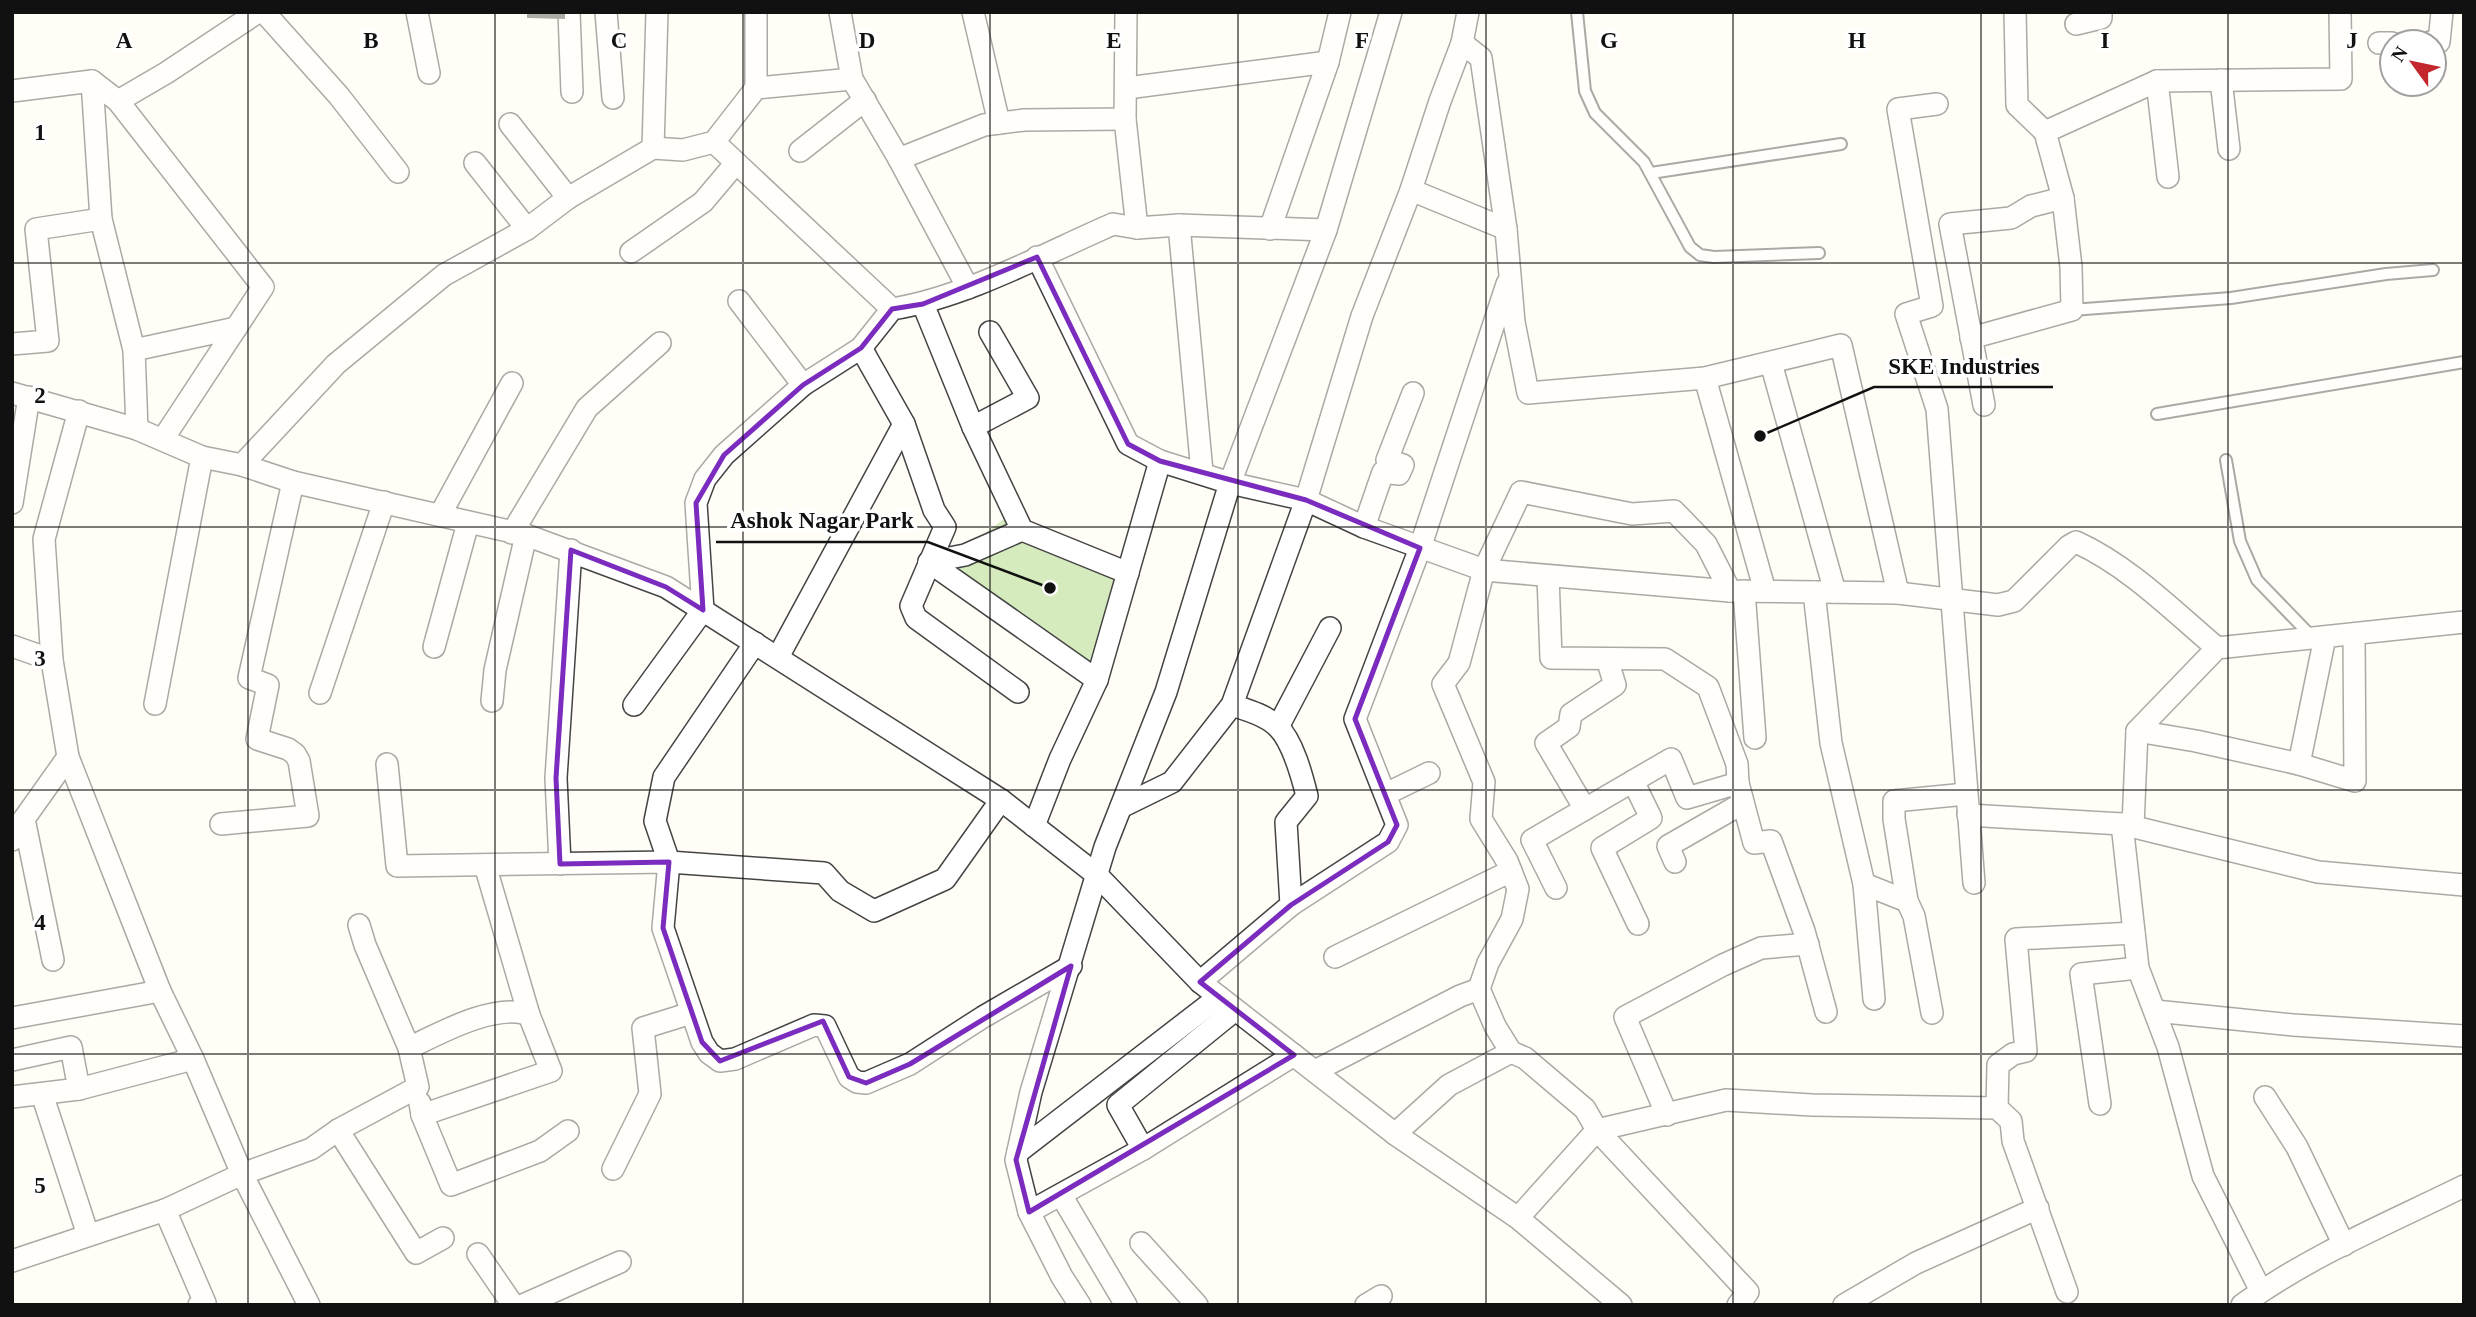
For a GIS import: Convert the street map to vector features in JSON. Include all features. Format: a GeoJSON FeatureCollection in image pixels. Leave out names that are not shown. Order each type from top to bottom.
{"type":"FeatureCollection","features":[{"type":"Feature","properties":{"kind":"street"},"geometry":{"type":"LineString","coordinates":[[118,101],[166,73],[258,12]]}},
{"type":"Feature","properties":{"kind":"street"},"geometry":{"type":"LineString","coordinates":[[264,12],[339,96],[398,172]]}},
{"type":"Feature","properties":{"kind":"street"},"geometry":{"type":"LineString","coordinates":[[417,12],[429,73]]}},
{"type":"Feature","properties":{"kind":"street"},"geometry":{"type":"LineString","coordinates":[[569,12],[572,92]]}},
{"type":"Feature","properties":{"kind":"street"},"geometry":{"type":"LineString","coordinates":[[606,12],[613,98]]}},
{"type":"Feature","properties":{"kind":"street"},"geometry":{"type":"LineString","coordinates":[[653,148],[657,12]]}},
{"type":"Feature","properties":{"kind":"street"},"geometry":{"type":"LineString","coordinates":[[242,465],[336,364],[444,275],[527,229],[568,198],[653,148],[683,150],[714,142],[756,88],[756,12]]}},
{"type":"Feature","properties":{"kind":"street"},"geometry":{"type":"LineString","coordinates":[[840,12],[852,79],[900,159],[968,288]]}},
{"type":"Feature","properties":{"kind":"street"},"geometry":{"type":"LineString","coordinates":[[973,12],[999,123]]}},
{"type":"Feature","properties":{"kind":"street"},"geometry":{"type":"LineString","coordinates":[[1126,12],[1125,120],[1137,228]]}},
{"type":"Feature","properties":{"kind":"street"},"geometry":{"type":"LineString","coordinates":[[1269,229],[1328,62],[1340,12]]}},
{"type":"Feature","properties":{"kind":"street"},"geometry":{"type":"LineString","coordinates":[[1080,1305],[1062,1277],[1029,1212],[1016,1160],[1031,1092],[1097,875],[1166,692],[1230,483],[1326,230],[1391,12]]}},
{"type":"Feature","properties":{"kind":"street"},"geometry":{"type":"LineString","coordinates":[[1121,807],[1172,782],[1232,705],[1306,500],[1362,316],[1411,190],[1462,43],[1468,12]]}},
{"type":"Feature","properties":{"kind":"street"},"geometry":{"type":"LineString","coordinates":[[1972,338],[2072,310],[2071,267],[2063,198],[2045,132],[2017,105],[2015,12]]}},
{"type":"Feature","properties":{"kind":"street"},"geometry":{"type":"LineString","coordinates":[[2076,24],[2101,18],[2101,12]]}},
{"type":"Feature","properties":{"kind":"street"},"geometry":{"type":"LineString","coordinates":[[2045,132],[2157,80],[2341,79],[2340,12]]}},
{"type":"Feature","properties":{"kind":"street"},"geometry":{"type":"LineString","coordinates":[[1462,43],[1481,58],[1506,229],[1514,322],[1528,393],[1705,378],[1841,345],[1898,593]]}},
{"type":"Feature","properties":{"kind":"street"},"geometry":{"type":"LineString","coordinates":[[1127,88],[1328,62]]}},
{"type":"Feature","properties":{"kind":"street"},"geometry":{"type":"LineString","coordinates":[[756,88],[852,79]]}},
{"type":"Feature","properties":{"kind":"street"},"geometry":{"type":"LineString","coordinates":[[2157,80],[2168,177]]}},
{"type":"Feature","properties":{"kind":"street"},"geometry":{"type":"LineString","coordinates":[[2221,80],[2229,149]]}},
{"type":"Feature","properties":{"kind":"street"},"geometry":{"type":"LineString","coordinates":[[92,81],[101,219],[134,350],[137,429]]}},
{"type":"Feature","properties":{"kind":"street"},"geometry":{"type":"LineString","coordinates":[[12,91],[92,81],[118,101],[263,287],[163,439]]}},
{"type":"Feature","properties":{"kind":"street"},"geometry":{"type":"LineString","coordinates":[[800,152],[865,100]]}},
{"type":"Feature","properties":{"kind":"street"},"geometry":{"type":"LineString","coordinates":[[1937,104],[1898,109],[1932,306],[1906,314],[1937,410],[1974,883]]}},
{"type":"Feature","properties":{"kind":"street"},"geometry":{"type":"LineString","coordinates":[[900,159],[984,125],[1024,120],[1125,120]]}},
{"type":"Feature","properties":{"kind":"street"},"geometry":{"type":"LineString","coordinates":[[510,124],[568,198]]}},
{"type":"Feature","properties":{"kind":"street"},"geometry":{"type":"LineString","coordinates":[[714,142],[892,309]]}},
{"type":"Feature","properties":{"kind":"street"},"geometry":{"type":"LineString","coordinates":[[475,163],[527,229]]}},
{"type":"Feature","properties":{"kind":"street"},"geometry":{"type":"LineString","coordinates":[[631,252],[703,202],[735,164]]}},
{"type":"Feature","properties":{"kind":"street"},"geometry":{"type":"LineString","coordinates":[[1411,190],[1506,229]]}},
{"type":"Feature","properties":{"kind":"street"},"geometry":{"type":"LineString","coordinates":[[1984,405],[1950,224],[2011,218],[2031,206],[2063,198]]}},
{"type":"Feature","properties":{"kind":"street"},"geometry":{"type":"LineString","coordinates":[[12,344],[48,341],[36,229],[101,219]]}},
{"type":"Feature","properties":{"kind":"street"},"geometry":{"type":"LineString","coordinates":[[634,705],[704,610],[696,503],[705,479],[724,455],[803,385],[861,348],[892,309],[923,304],[968,288],[1113,224],[1137,228],[1179,225],[1326,230]]}},
{"type":"Feature","properties":{"kind":"street"},"geometry":{"type":"LineString","coordinates":[[1179,225],[1202,472]]}},
{"type":"Feature","properties":{"kind":"street"},"geometry":{"type":"LineString","coordinates":[[1037,257],[1128,444],[1160,461],[1230,483],[1306,500],[1364,527],[1484,570],[1737,591],[1898,593],[1997,605],[2014,601],[2069,545],[2076,542],[2123,570],[2217,648]]}},
{"type":"Feature","properties":{"kind":"street"},"geometry":{"type":"LineString","coordinates":[[1200,982],[1291,905],[1388,842],[1397,825],[1355,719],[1420,548],[1510,276]]}},
{"type":"Feature","properties":{"kind":"street"},"geometry":{"type":"LineString","coordinates":[[739,301],[803,385]]}},
{"type":"Feature","properties":{"kind":"street"},"geometry":{"type":"LineString","coordinates":[[923,304],[973,427],[1022,530],[1128,573]]}},
{"type":"Feature","properties":{"kind":"street"},"geometry":{"type":"LineString","coordinates":[[134,350],[236,328]]}},
{"type":"Feature","properties":{"kind":"street"},"geometry":{"type":"LineString","coordinates":[[973,427],[1028,398],[990,332]]}},
{"type":"Feature","properties":{"kind":"street"},"geometry":{"type":"LineString","coordinates":[[492,701],[519,534],[587,408],[660,343]]}},
{"type":"Feature","properties":{"kind":"street"},"geometry":{"type":"LineString","coordinates":[[861,348],[904,424],[934,510],[945,527],[911,606],[916,618],[1018,692]]}},
{"type":"Feature","properties":{"kind":"street"},"geometry":{"type":"LineString","coordinates":[[1771,363],[1824,592],[1831,743],[1864,884],[1874,999]]}},
{"type":"Feature","properties":{"kind":"street"},"geometry":{"type":"LineString","coordinates":[[1705,378],[1765,591]]}},
{"type":"Feature","properties":{"kind":"street"},"geometry":{"type":"LineString","coordinates":[[440,515],[512,383]]}},
{"type":"Feature","properties":{"kind":"street"},"geometry":{"type":"LineString","coordinates":[[1364,527],[1382,472],[1399,474],[1403,465],[1387,460],[1413,393]]}},
{"type":"Feature","properties":{"kind":"street"},"geometry":{"type":"LineString","coordinates":[[12,503],[21,395],[137,429],[202,457],[242,465],[293,482],[519,534],[570,550],[666,587],[1001,800],[1097,875],[1200,982],[1395,1134],[1518,1218],[1621,1305]]}},
{"type":"Feature","properties":{"kind":"street"},"geometry":{"type":"LineString","coordinates":[[79,411],[44,539],[52,660],[68,757],[160,991],[193,1059],[242,1174],[309,1305]]}},
{"type":"Feature","properties":{"kind":"street"},"geometry":{"type":"LineString","coordinates":[[778,657],[904,424]]}},
{"type":"Feature","properties":{"kind":"street"},"geometry":{"type":"LineString","coordinates":[[155,704],[202,457]]}},
{"type":"Feature","properties":{"kind":"street"},"geometry":{"type":"LineString","coordinates":[[1034,827],[1060,759],[1097,680],[1160,461]]}},
{"type":"Feature","properties":{"kind":"street"},"geometry":{"type":"LineString","coordinates":[[221,824],[308,816],[299,761],[295,754],[257,739],[268,685],[249,678],[293,482]]}},
{"type":"Feature","properties":{"kind":"street"},"geometry":{"type":"LineString","coordinates":[[1738,1305],[1748,1292],[1597,1130],[1585,1109],[1525,1058],[1511,1052],[1495,1026],[1479,989],[1488,963],[1516,909],[1518,889],[1507,861],[1481,819],[1485,782],[1443,684],[1459,663],[1484,570],[1521,492],[1632,514],[1674,511],[1706,544],[1737,591],[1755,737]]}},
{"type":"Feature","properties":{"kind":"street"},"geometry":{"type":"LineString","coordinates":[[320,693],[384,502]]}},
{"type":"Feature","properties":{"kind":"street"},"geometry":{"type":"LineString","coordinates":[[434,647],[468,523]]}},
{"type":"Feature","properties":{"kind":"street"},"geometry":{"type":"LineString","coordinates":[[929,562],[965,555],[1022,530]]}},
{"type":"Feature","properties":{"kind":"street"},"geometry":{"type":"LineString","coordinates":[[560,864],[556,778],[570,550]]}},
{"type":"Feature","properties":{"kind":"street"},"geometry":{"type":"LineString","coordinates":[[929,562],[1097,680]]}},
{"type":"Feature","properties":{"kind":"street"},"geometry":{"type":"LineString","coordinates":[[1548,576],[1551,657],[1665,659],[1708,687],[1737,764],[1740,793],[1754,843],[1771,841],[1808,944],[1826,1012]]}},
{"type":"Feature","properties":{"kind":"street"},"geometry":{"type":"LineString","coordinates":[[2262,1291],[2203,1176],[2168,1047],[2138,968],[2127,825],[2137,731],[2217,648],[2464,622]]}},
{"type":"Feature","properties":{"kind":"street"},"geometry":{"type":"LineString","coordinates":[[1278,727],[1330,628]]}},
{"type":"Feature","properties":{"kind":"street"},"geometry":{"type":"LineString","coordinates":[[2137,731],[2299,764],[2355,781],[2354,634]]}},
{"type":"Feature","properties":{"kind":"street"},"geometry":{"type":"LineString","coordinates":[[2299,764],[2319,638]]}},
{"type":"Feature","properties":{"kind":"street"},"geometry":{"type":"LineString","coordinates":[[755,643],[664,776],[655,821],[669,862],[663,928],[691,1013],[709,1053],[720,1062],[735,1059],[814,1025],[825,1026],[849,1077],[856,1082],[866,1083],[911,1064],[983,1017],[1071,966]]}},
{"type":"Feature","properties":{"kind":"street"},"geometry":{"type":"LineString","coordinates":[[12,646],[52,660]]}},
{"type":"Feature","properties":{"kind":"street"},"geometry":{"type":"LineString","coordinates":[[1585,809],[1546,743],[1569,727],[1571,715],[1615,685],[1607,659]]}},
{"type":"Feature","properties":{"kind":"street"},"geometry":{"type":"LineString","coordinates":[[1232,705],[1260,715],[1278,727],[1300,770],[1307,796],[1286,822],[1291,905]]}},
{"type":"Feature","properties":{"kind":"street"},"geometry":{"type":"LineString","coordinates":[[12,840],[68,757]]}},
{"type":"Feature","properties":{"kind":"street"},"geometry":{"type":"LineString","coordinates":[[1556,888],[1532,840],[1671,759],[1687,798],[1740,793]]}},
{"type":"Feature","properties":{"kind":"street"},"geometry":{"type":"LineString","coordinates":[[387,764],[397,866],[669,862],[824,873],[841,891],[874,912],[945,879],[1001,800]]}},
{"type":"Feature","properties":{"kind":"street"},"geometry":{"type":"LineString","coordinates":[[1386,794],[1429,773]]}},
{"type":"Feature","properties":{"kind":"street"},"geometry":{"type":"LineString","coordinates":[[1633,781],[1650,818],[1602,848],[1638,924]]}},
{"type":"Feature","properties":{"kind":"street"},"geometry":{"type":"LineString","coordinates":[[1675,862],[1668,846],[1740,793]]}},
{"type":"Feature","properties":{"kind":"street"},"geometry":{"type":"LineString","coordinates":[[1932,1013],[1914,916],[1907,901],[1894,819],[1894,801],[1967,804],[2127,825],[2318,872],[2464,885]]}},
{"type":"Feature","properties":{"kind":"street"},"geometry":{"type":"LineString","coordinates":[[24,819],[53,960]]}},
{"type":"Feature","properties":{"kind":"street"},"geometry":{"type":"LineString","coordinates":[[422,1115],[551,1071],[529,1015],[485,864]]}},
{"type":"Feature","properties":{"kind":"street"},"geometry":{"type":"LineString","coordinates":[[1335,957],[1511,871]]}},
{"type":"Feature","properties":{"kind":"street"},"geometry":{"type":"LineString","coordinates":[[1864,884],[1907,901]]}},
{"type":"Feature","properties":{"kind":"street"},"geometry":{"type":"LineString","coordinates":[[359,925],[409,1048],[422,1115],[452,1185],[540,1151],[568,1131]]}},
{"type":"Feature","properties":{"kind":"street"},"geometry":{"type":"LineString","coordinates":[[1997,1108],[1998,1065],[2013,1054],[2026,1051],[2016,939],[2134,933]]}},
{"type":"Feature","properties":{"kind":"street"},"geometry":{"type":"LineString","coordinates":[[1667,1115],[1625,1017],[1761,948],[1808,944]]}},
{"type":"Feature","properties":{"kind":"street"},"geometry":{"type":"LineString","coordinates":[[2100,1104],[2081,974],[2138,968]]}},
{"type":"Feature","properties":{"kind":"street"},"geometry":{"type":"LineString","coordinates":[[1315,1071],[1460,996],[1479,989]]}},
{"type":"Feature","properties":{"kind":"street"},"geometry":{"type":"LineString","coordinates":[[12,1018],[160,991]]}},
{"type":"Feature","properties":{"kind":"street"},"geometry":{"type":"LineString","coordinates":[[1018,1152],[1227,1003]]}},
{"type":"Feature","properties":{"kind":"street"},"geometry":{"type":"LineString","coordinates":[[1143,1149],[1118,1105],[1227,1003]]}},
{"type":"Feature","properties":{"kind":"street"},"geometry":{"type":"LineString","coordinates":[[409,1048],[477,1019],[516,1010],[529,1015]]}},
{"type":"Feature","properties":{"kind":"street"},"geometry":{"type":"LineString","coordinates":[[2155,1011],[2293,1025],[2464,1036]]}},
{"type":"Feature","properties":{"kind":"street"},"geometry":{"type":"LineString","coordinates":[[613,1169],[650,1094],[643,1028],[691,1013]]}},
{"type":"Feature","properties":{"kind":"street"},"geometry":{"type":"LineString","coordinates":[[12,1060],[71,1047],[79,1089]]}},
{"type":"Feature","properties":{"kind":"street"},"geometry":{"type":"LineString","coordinates":[[1395,1134],[1448,1085],[1511,1052]]}},
{"type":"Feature","properties":{"kind":"street"},"geometry":{"type":"LineString","coordinates":[[1029,1212],[1143,1149],[1294,1055]]}},
{"type":"Feature","properties":{"kind":"street"},"geometry":{"type":"LineString","coordinates":[[12,1097],[79,1089],[193,1059]]}},
{"type":"Feature","properties":{"kind":"street"},"geometry":{"type":"LineString","coordinates":[[12,1261],[165,1210],[242,1174],[311,1149],[338,1130],[418,1087]]}},
{"type":"Feature","properties":{"kind":"street"},"geometry":{"type":"LineString","coordinates":[[42,1094],[88,1235]]}},
{"type":"Feature","properties":{"kind":"street"},"geometry":{"type":"LineString","coordinates":[[2265,1097],[2297,1147],[2344,1245]]}},
{"type":"Feature","properties":{"kind":"street"},"geometry":{"type":"LineString","coordinates":[[1518,1218],[1597,1130],[1726,1100],[1812,1105],[1997,1108],[2011,1121],[2013,1141],[2067,1292]]}},
{"type":"Feature","properties":{"kind":"street"},"geometry":{"type":"LineString","coordinates":[[338,1130],[416,1253],[443,1238]]}},
{"type":"Feature","properties":{"kind":"street"},"geometry":{"type":"LineString","coordinates":[[2242,1305],[2344,1245],[2464,1186]]}},
{"type":"Feature","properties":{"kind":"street"},"geometry":{"type":"LineString","coordinates":[[1061,1195],[1126,1305]]}},
{"type":"Feature","properties":{"kind":"street"},"geometry":{"type":"LineString","coordinates":[[1844,1305],[1916,1262],[2038,1208]]}},
{"type":"Feature","properties":{"kind":"street"},"geometry":{"type":"LineString","coordinates":[[165,1210],[205,1303],[199,1305]]}},
{"type":"Feature","properties":{"kind":"street"},"geometry":{"type":"LineString","coordinates":[[1140,1243],[1197,1305]]}},
{"type":"Feature","properties":{"kind":"street"},"geometry":{"type":"LineString","coordinates":[[478,1254],[513,1305]]}},
{"type":"Feature","properties":{"kind":"street"},"geometry":{"type":"LineString","coordinates":[[523,1305],[620,1262]]}},
{"type":"Feature","properties":{"kind":"lane"},"geometry":{"type":"LineString","coordinates":[[1577,12],[1585,91],[1595,113],[1644,162],[1690,247],[1700,255],[1714,257],[1819,253]]}},
{"type":"Feature","properties":{"kind":"lane"},"geometry":{"type":"LineString","coordinates":[[1651,173],[1842,144]]}},
{"type":"Feature","properties":{"kind":"lane"},"geometry":{"type":"LineString","coordinates":[[2072,310],[2231,298],[2386,274],[2433,270]]}},
{"type":"Feature","properties":{"kind":"lane"},"geometry":{"type":"LineString","coordinates":[[2157,414],[2464,362]]}},
{"type":"Feature","properties":{"kind":"lane"},"geometry":{"type":"LineString","coordinates":[[2226,460],[2241,541],[2257,580],[2319,638]]}},
{"type":"Feature","properties":{"kind":"highlighted area"},"geometry":{"type":"Polygon","coordinates":[[[1037,257],[1128,444],[1160,461],[1306,500],[1420,548],[1355,719],[1397,825],[1388,842],[1291,905],[1200,982],[1294,1055],[1029,1212],[1016,1160],[1071,966],[910,1064],[866,1083],[849,1077],[823,1021],[720,1061],[702,1042],[663,928],[669,862],[560,864],[556,778],[571,550],[666,587],[703,610],[696,503],[724,455],[803,385],[861,348],[892,309],[923,304],[1037,257]]]}},
{"type":"Feature","properties":{"kind":"green space"},"geometry":{"type":"Polygon","coordinates":[[[1005,518],[1120,576],[1091,667],[949,561],[1005,518]]]}},
{"type":"Feature","properties":{"kind":"place","name":"SKE Industries"},"geometry":{"type":"Point","coordinates":[1760,436]}},
{"type":"Feature","properties":{"kind":"place","name":"Ashok Nagar Park"},"geometry":{"type":"Point","coordinates":[1050,588]}}]}
